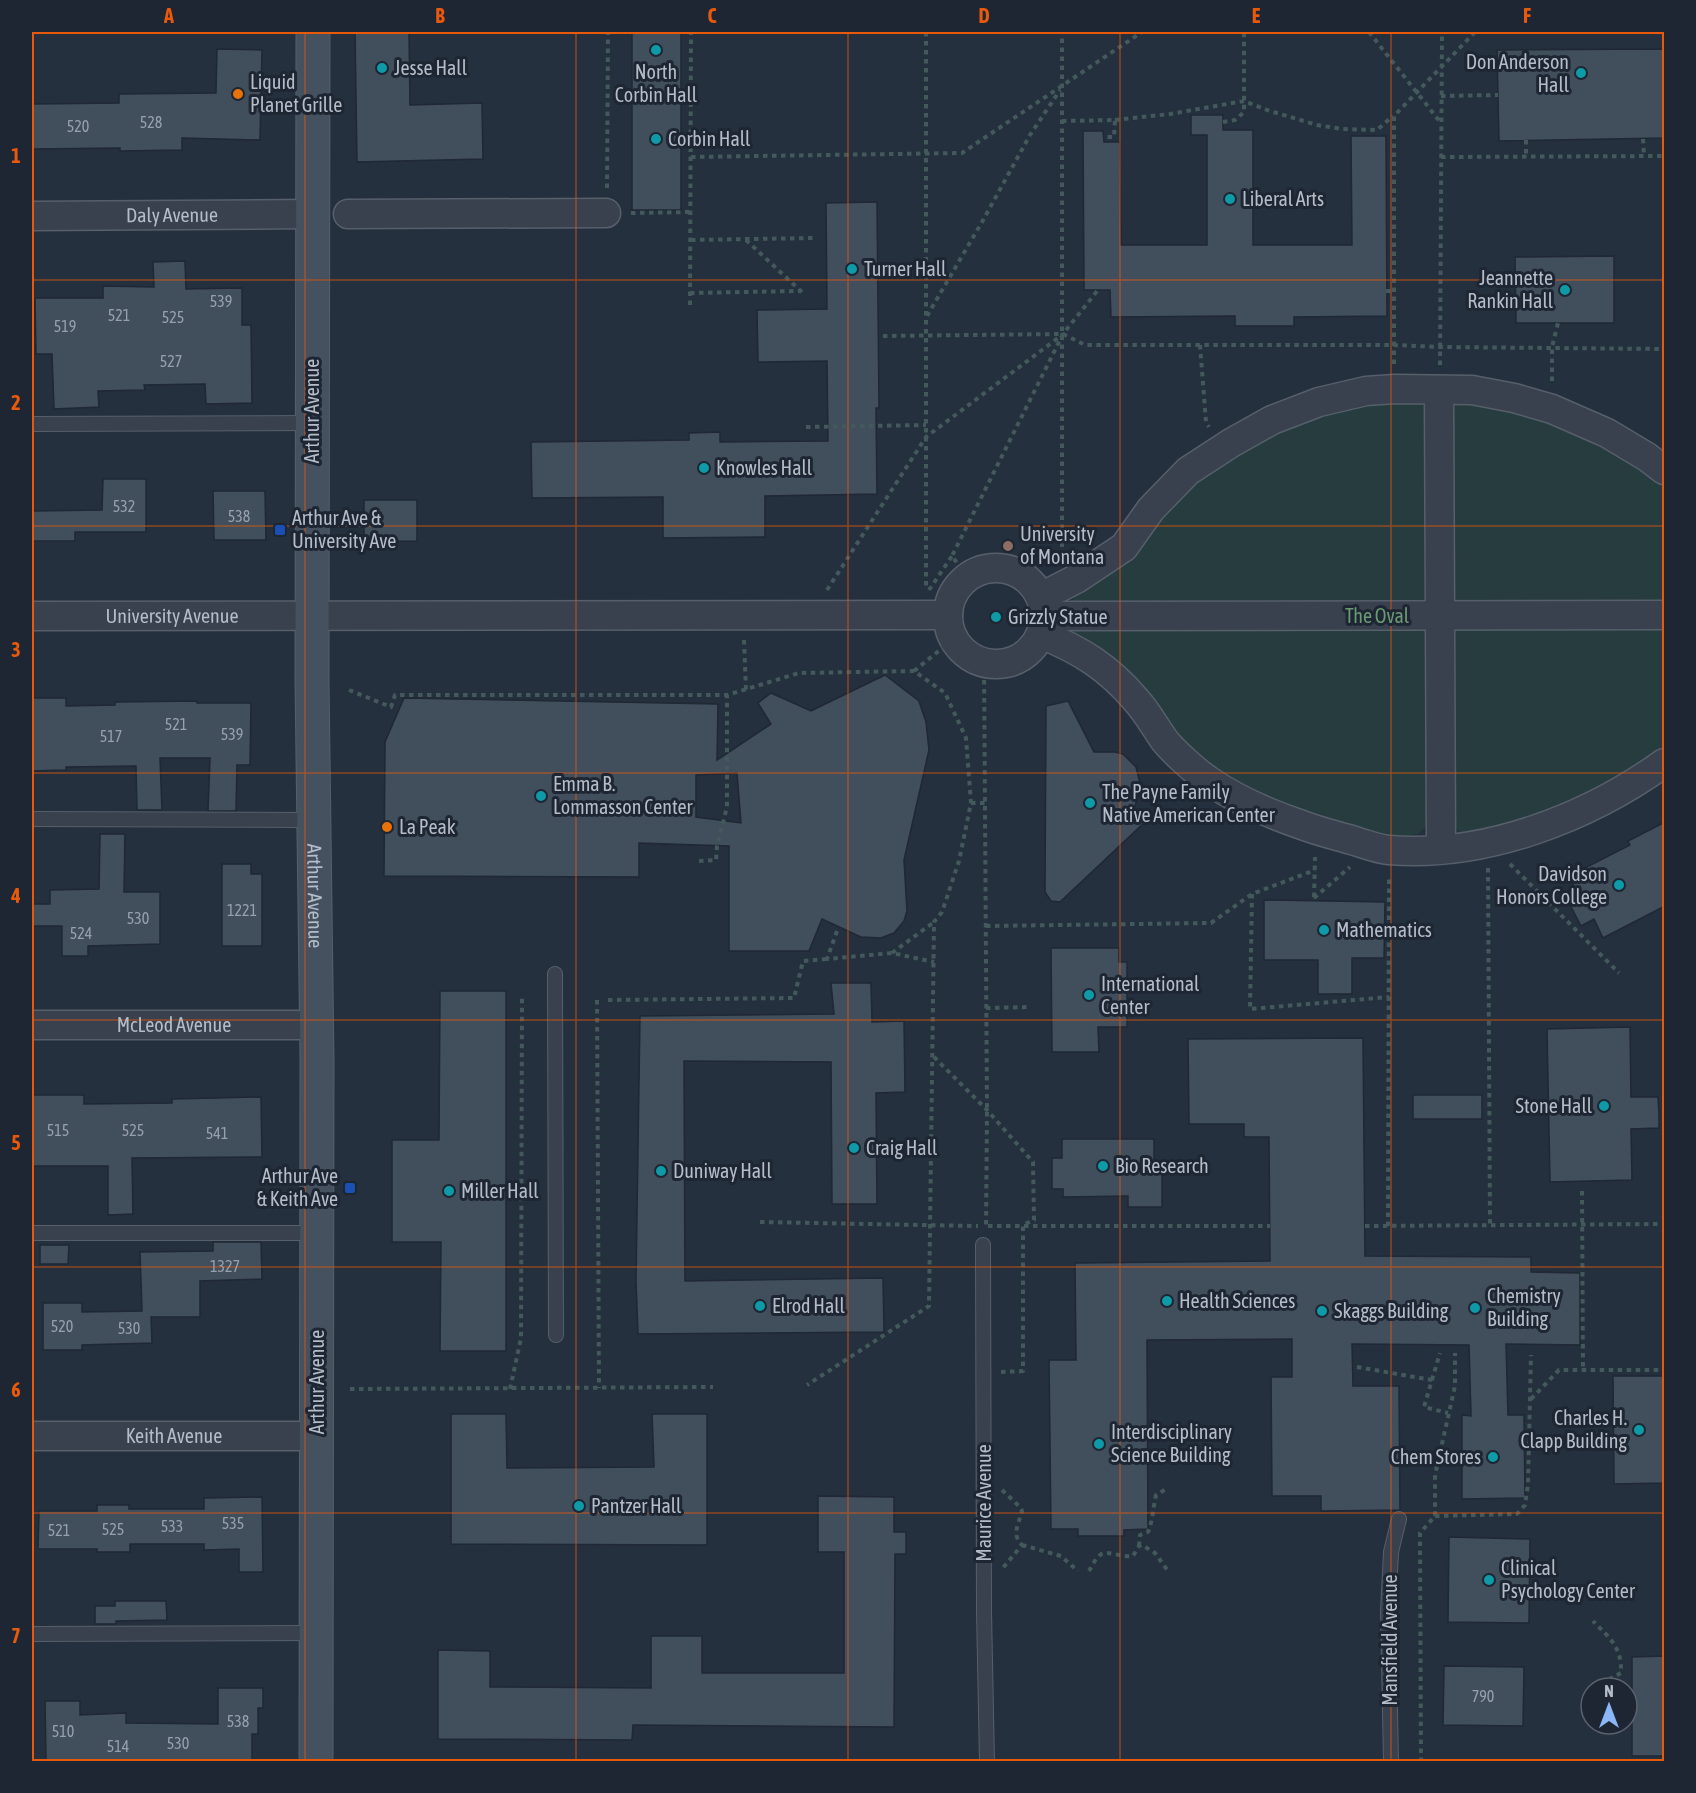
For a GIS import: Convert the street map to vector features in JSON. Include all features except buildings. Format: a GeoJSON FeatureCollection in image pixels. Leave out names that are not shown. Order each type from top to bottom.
{"type":"FeatureCollection","features":[{"type":"Feature","properties":{"kind":"street","name":"Arthur Avenue"},"geometry":{"type":"LineString","coordinates":[[313,32],[312,614],[317,1233],[316,1761]]}},
{"type":"Feature","properties":{"kind":"street"},"geometry":{"type":"LineString","coordinates":[[348,214],[606,213]]}},
{"type":"Feature","properties":{"kind":"street","name":"Daly Avenue"},"geometry":{"type":"LineString","coordinates":[[32,216],[313,214]]}},
{"type":"Feature","properties":{"kind":"street"},"geometry":{"type":"LineString","coordinates":[[1439,390],[1441,849]]}},
{"type":"Feature","properties":{"kind":"street"},"geometry":{"type":"LineString","coordinates":[[1665,470],[1607,433],[1552,409],[1514,398],[1472,390],[1366,391],[1319,402],[1272,420],[1188,471],[1151,509],[1124,548],[1086,573],[1042,616],[1033,646],[1023,656],[999,664],[984,662],[967,654],[957,644],[951,626],[950,602],[956,588],[959,566],[980,570],[994,567],[1009,569],[1022,575],[1033,585],[1042,616],[1072,647],[1107,669],[1137,700],[1166,742],[1208,780],[1241,800],[1279,817],[1315,830],[1381,848],[1441,849],[1488,843],[1538,829],[1578,814],[1628,788],[1665,763]]}},
{"type":"Feature","properties":{"kind":"street","name":"University Avenue"},"geometry":{"type":"LineString","coordinates":[[32,616],[811,615],[951,626]]}},
{"type":"Feature","properties":{"kind":"street"},"geometry":{"type":"LineString","coordinates":[[1042,616],[1665,615]]}},
{"type":"Feature","properties":{"kind":"street","name":"McLeod Avenue"},"geometry":{"type":"LineString","coordinates":[[32,1025],[316,1025]]}},
{"type":"Feature","properties":{"kind":"street","name":"Keith Avenue"},"geometry":{"type":"LineString","coordinates":[[32,1436],[316,1436]]}},
{"type":"Feature","properties":{"kind":"lane"},"geometry":{"type":"LineString","coordinates":[[32,424],[312,423]]}},
{"type":"Feature","properties":{"kind":"lane"},"geometry":{"type":"LineString","coordinates":[[32,819],[314,820]]}},
{"type":"Feature","properties":{"kind":"lane"},"geometry":{"type":"LineString","coordinates":[[555,974],[556,1335]]}},
{"type":"Feature","properties":{"kind":"lane"},"geometry":{"type":"LineString","coordinates":[[32,1233],[317,1233]]}},
{"type":"Feature","properties":{"kind":"lane","name":"Maurice Avenue"},"geometry":{"type":"LineString","coordinates":[[983,1245],[987,1761]]}},
{"type":"Feature","properties":{"kind":"lane","name":"Mansfield Avenue"},"geometry":{"type":"LineString","coordinates":[[1391,1761],[1388,1611],[1391,1552],[1399,1519]]}},
{"type":"Feature","properties":{"kind":"lane"},"geometry":{"type":"LineString","coordinates":[[32,1634],[316,1633]]}},
{"type":"Feature","properties":{"kind":"path"},"geometry":{"type":"LineString","coordinates":[[608,32],[606,213],[691,212]]}},
{"type":"Feature","properties":{"kind":"path"},"geometry":{"type":"LineString","coordinates":[[690,305],[691,32]]}},
{"type":"Feature","properties":{"kind":"path"},"geometry":{"type":"LineString","coordinates":[[926,32],[926,593],[959,566],[1063,334],[1098,290]]}},
{"type":"Feature","properties":{"kind":"path"},"geometry":{"type":"LineString","coordinates":[[1062,32],[1062,560]]}},
{"type":"Feature","properties":{"kind":"path"},"geometry":{"type":"LineString","coordinates":[[691,158],[962,153],[1142,32]]}},
{"type":"Feature","properties":{"kind":"path"},"geometry":{"type":"LineString","coordinates":[[1223,122],[1235,120],[1244,112],[1244,32]]}},
{"type":"Feature","properties":{"kind":"path"},"geometry":{"type":"LineString","coordinates":[[1369,32],[1441,124]]}},
{"type":"Feature","properties":{"kind":"path"},"geometry":{"type":"LineString","coordinates":[[1439,390],[1442,32]]}},
{"type":"Feature","properties":{"kind":"path"},"geometry":{"type":"LineString","coordinates":[[1062,121],[1115,120],[1170,114],[1244,101],[1317,125],[1377,133],[1475,32]]}},
{"type":"Feature","properties":{"kind":"path"},"geometry":{"type":"LineString","coordinates":[[926,317],[1030,135],[1062,87]]}},
{"type":"Feature","properties":{"kind":"path"},"geometry":{"type":"LineString","coordinates":[[1441,96],[1498,95]]}},
{"type":"Feature","properties":{"kind":"path"},"geometry":{"type":"LineString","coordinates":[[1394,116],[1395,389]]}},
{"type":"Feature","properties":{"kind":"path"},"geometry":{"type":"LineString","coordinates":[[1104,137],[1114,137],[1115,120]]}},
{"type":"Feature","properties":{"kind":"path"},"geometry":{"type":"LineString","coordinates":[[1643,139],[1644,156]]}},
{"type":"Feature","properties":{"kind":"path"},"geometry":{"type":"LineString","coordinates":[[1526,140],[1526,157]]}},
{"type":"Feature","properties":{"kind":"path"},"geometry":{"type":"LineString","coordinates":[[1441,157],[1665,156]]}},
{"type":"Feature","properties":{"kind":"path"},"geometry":{"type":"LineString","coordinates":[[691,240],[813,238]]}},
{"type":"Feature","properties":{"kind":"path"},"geometry":{"type":"LineString","coordinates":[[690,293],[802,293],[745,239]]}},
{"type":"Feature","properties":{"kind":"path"},"geometry":{"type":"LineString","coordinates":[[1386,291],[1395,291]]}},
{"type":"Feature","properties":{"kind":"path"},"geometry":{"type":"LineString","coordinates":[[1552,409],[1552,347],[1558,323]]}},
{"type":"Feature","properties":{"kind":"path"},"geometry":{"type":"LineString","coordinates":[[811,615],[926,437],[1063,334]]}},
{"type":"Feature","properties":{"kind":"path"},"geometry":{"type":"LineString","coordinates":[[883,336],[1063,334],[1085,345],[1394,345],[1665,349]]}},
{"type":"Feature","properties":{"kind":"path"},"geometry":{"type":"LineString","coordinates":[[1200,345],[1206,422],[1222,449]]}},
{"type":"Feature","properties":{"kind":"path"},"geometry":{"type":"LineString","coordinates":[[806,427],[926,425]]}},
{"type":"Feature","properties":{"kind":"path"},"geometry":{"type":"LineString","coordinates":[[743,615],[746,691]]}},
{"type":"Feature","properties":{"kind":"path"},"geometry":{"type":"LineString","coordinates":[[914,671],[951,626]]}},
{"type":"Feature","properties":{"kind":"path"},"geometry":{"type":"LineString","coordinates":[[984,662],[986,1226]]}},
{"type":"Feature","properties":{"kind":"path"},"geometry":{"type":"LineString","coordinates":[[349,690],[391,706],[395,695],[727,696],[799,673],[914,671],[945,693],[966,738],[971,803],[959,861],[942,912],[934,922],[892,953]]}},
{"type":"Feature","properties":{"kind":"path"},"geometry":{"type":"LineString","coordinates":[[699,861],[716,860],[717,846],[727,807],[727,696]]}},
{"type":"Feature","properties":{"kind":"path"},"geometry":{"type":"LineString","coordinates":[[971,803],[985,803]]}},
{"type":"Feature","properties":{"kind":"path"},"geometry":{"type":"LineString","coordinates":[[1315,830],[1314,898],[1381,848]]}},
{"type":"Feature","properties":{"kind":"path"},"geometry":{"type":"LineString","coordinates":[[1488,843],[1619,973]]}},
{"type":"Feature","properties":{"kind":"path"},"geometry":{"type":"LineString","coordinates":[[1488,843],[1490,1224]]}},
{"type":"Feature","properties":{"kind":"path"},"geometry":{"type":"LineString","coordinates":[[1381,848],[1389,997],[1388,1226]]}},
{"type":"Feature","properties":{"kind":"path"},"geometry":{"type":"LineString","coordinates":[[986,926],[1211,923],[1252,894],[1315,870]]}},
{"type":"Feature","properties":{"kind":"path"},"geometry":{"type":"LineString","coordinates":[[1252,894],[1250,1009],[1389,997]]}},
{"type":"Feature","properties":{"kind":"path"},"geometry":{"type":"LineString","coordinates":[[807,1385],[929,1306],[934,922]]}},
{"type":"Feature","properties":{"kind":"path"},"geometry":{"type":"LineString","coordinates":[[827,959],[837,931]]}},
{"type":"Feature","properties":{"kind":"path"},"geometry":{"type":"LineString","coordinates":[[608,1000],[794,998],[803,961],[892,953],[934,962]]}},
{"type":"Feature","properties":{"kind":"path"},"geometry":{"type":"LineString","coordinates":[[510,1389],[522,1338],[522,998]]}},
{"type":"Feature","properties":{"kind":"path"},"geometry":{"type":"LineString","coordinates":[[597,1000],[599,1388]]}},
{"type":"Feature","properties":{"kind":"path"},"geometry":{"type":"LineString","coordinates":[[986,1008],[1030,1007]]}},
{"type":"Feature","properties":{"kind":"path"},"geometry":{"type":"LineString","coordinates":[[933,1056],[987,1110],[1033,1162],[1034,1220],[1023,1225]]}},
{"type":"Feature","properties":{"kind":"path"},"geometry":{"type":"LineString","coordinates":[[1582,1191],[1583,1370]]}},
{"type":"Feature","properties":{"kind":"path"},"geometry":{"type":"LineString","coordinates":[[760,1222],[930,1226],[1270,1226]]}},
{"type":"Feature","properties":{"kind":"path"},"geometry":{"type":"LineString","coordinates":[[1365,1226],[1665,1224]]}},
{"type":"Feature","properties":{"kind":"path"},"geometry":{"type":"LineString","coordinates":[[983,1372],[1023,1371],[1023,1225]]}},
{"type":"Feature","properties":{"kind":"path"},"geometry":{"type":"LineString","coordinates":[[1440,1353],[1424,1407],[1448,1413]]}},
{"type":"Feature","properties":{"kind":"path"},"geometry":{"type":"LineString","coordinates":[[1421,1761],[1420,1533],[1435,1516],[1435,1475],[1455,1386],[1455,1353]]}},
{"type":"Feature","properties":{"kind":"path"},"geometry":{"type":"LineString","coordinates":[[1435,1516],[1517,1514],[1525,1505],[1528,1484],[1530,1354]]}},
{"type":"Feature","properties":{"kind":"path"},"geometry":{"type":"LineString","coordinates":[[1358,1367],[1431,1380]]}},
{"type":"Feature","properties":{"kind":"path"},"geometry":{"type":"LineString","coordinates":[[1530,1400],[1559,1370],[1665,1370]]}},
{"type":"Feature","properties":{"kind":"path"},"geometry":{"type":"LineString","coordinates":[[350,1389],[713,1387]]}},
{"type":"Feature","properties":{"kind":"path"},"geometry":{"type":"LineString","coordinates":[[999,1487],[1022,1511],[1016,1527],[1018,1541],[1022,1545],[1061,1556],[1078,1571]]}},
{"type":"Feature","properties":{"kind":"path"},"geometry":{"type":"LineString","coordinates":[[1089,1571],[1104,1552],[1120,1557],[1132,1556],[1139,1546],[1140,1535],[1148,1532],[1153,1521],[1152,1512],[1156,1495],[1166,1489]]}},
{"type":"Feature","properties":{"kind":"path"},"geometry":{"type":"LineString","coordinates":[[1000,1572],[1022,1545]]}},
{"type":"Feature","properties":{"kind":"path"},"geometry":{"type":"LineString","coordinates":[[1139,1546],[1142,1545],[1155,1553],[1168,1571]]}},
{"type":"Feature","properties":{"kind":"path"},"geometry":{"type":"LineString","coordinates":[[1593,1621],[1615,1644],[1621,1666],[1621,1673],[1615,1676]]}},
{"type":"Feature","properties":{"kind":"green space","name":"The Oval"},"geometry":{"type":"Polygon","coordinates":[[[1414,398],[1430,411],[1447,411],[1462,398],[1553,418],[1664,480],[1664,752],[1572,806],[1475,834],[1460,832],[1449,822],[1431,822],[1418,834],[1405,836],[1364,831],[1315,819],[1212,771],[1076,638],[1073,630],[1073,592],[1163,510],[1235,449],[1322,411],[1414,398]]]}},
{"type":"Feature","properties":{"kind":"place","name":"North Corbin Hall"},"geometry":{"type":"Point","coordinates":[656,50]}},
{"type":"Feature","properties":{"kind":"place","name":"Jesse Hall"},"geometry":{"type":"Point","coordinates":[382,68]}},
{"type":"Feature","properties":{"kind":"place","name":"Don Anderson Hall"},"geometry":{"type":"Point","coordinates":[1581,73]}},
{"type":"Feature","properties":{"kind":"place","name":"Liquid Planet Grille"},"geometry":{"type":"Point","coordinates":[238,94]}},
{"type":"Feature","properties":{"kind":"place","name":"Corbin Hall"},"geometry":{"type":"Point","coordinates":[656,139]}},
{"type":"Feature","properties":{"kind":"place","name":"Liberal Arts"},"geometry":{"type":"Point","coordinates":[1230,199]}},
{"type":"Feature","properties":{"kind":"place","name":"Turner Hall"},"geometry":{"type":"Point","coordinates":[852,269]}},
{"type":"Feature","properties":{"kind":"place","name":"Jeannette Rankin Hall"},"geometry":{"type":"Point","coordinates":[1565,290]}},
{"type":"Feature","properties":{"kind":"place","name":"Knowles Hall"},"geometry":{"type":"Point","coordinates":[704,468]}},
{"type":"Feature","properties":{"kind":"place","name":"Arthur Ave & University Ave"},"geometry":{"type":"Point","coordinates":[280,530]}},
{"type":"Feature","properties":{"kind":"place","name":"University of Montana"},"geometry":{"type":"Point","coordinates":[1008,546]}},
{"type":"Feature","properties":{"kind":"place","name":"Grizzly Statue"},"geometry":{"type":"Point","coordinates":[996,617]}},
{"type":"Feature","properties":{"kind":"place","name":"Emma B. Lommasson Center"},"geometry":{"type":"Point","coordinates":[541,796]}},
{"type":"Feature","properties":{"kind":"place","name":"The Payne Family Native American Center"},"geometry":{"type":"Point","coordinates":[1090,803]}},
{"type":"Feature","properties":{"kind":"place","name":"La Peak"},"geometry":{"type":"Point","coordinates":[387,827]}},
{"type":"Feature","properties":{"kind":"place","name":"Davidson Honors College"},"geometry":{"type":"Point","coordinates":[1619,885]}},
{"type":"Feature","properties":{"kind":"place","name":"Mathematics"},"geometry":{"type":"Point","coordinates":[1324,930]}},
{"type":"Feature","properties":{"kind":"place","name":"International Center"},"geometry":{"type":"Point","coordinates":[1089,995]}},
{"type":"Feature","properties":{"kind":"place","name":"Stone Hall"},"geometry":{"type":"Point","coordinates":[1604,1106]}},
{"type":"Feature","properties":{"kind":"place","name":"Craig Hall"},"geometry":{"type":"Point","coordinates":[854,1148]}},
{"type":"Feature","properties":{"kind":"place","name":"Bio Research"},"geometry":{"type":"Point","coordinates":[1103,1166]}},
{"type":"Feature","properties":{"kind":"place","name":"Duniway Hall"},"geometry":{"type":"Point","coordinates":[661,1171]}},
{"type":"Feature","properties":{"kind":"place","name":"Arthur Ave & Keith Ave"},"geometry":{"type":"Point","coordinates":[350,1188]}},
{"type":"Feature","properties":{"kind":"place","name":"Miller Hall"},"geometry":{"type":"Point","coordinates":[449,1191]}},
{"type":"Feature","properties":{"kind":"place","name":"Health Sciences"},"geometry":{"type":"Point","coordinates":[1167,1301]}},
{"type":"Feature","properties":{"kind":"place","name":"Elrod Hall"},"geometry":{"type":"Point","coordinates":[760,1306]}},
{"type":"Feature","properties":{"kind":"place","name":"Chemistry Building"},"geometry":{"type":"Point","coordinates":[1475,1308]}},
{"type":"Feature","properties":{"kind":"place","name":"Skaggs Building"},"geometry":{"type":"Point","coordinates":[1322,1311]}},
{"type":"Feature","properties":{"kind":"place","name":"Charles H. Clapp Building"},"geometry":{"type":"Point","coordinates":[1639,1430]}},
{"type":"Feature","properties":{"kind":"place","name":"Interdisciplinary Science Building"},"geometry":{"type":"Point","coordinates":[1099,1444]}},
{"type":"Feature","properties":{"kind":"place","name":"Chem Stores"},"geometry":{"type":"Point","coordinates":[1493,1457]}},
{"type":"Feature","properties":{"kind":"place","name":"Pantzer Hall"},"geometry":{"type":"Point","coordinates":[579,1506]}},
{"type":"Feature","properties":{"kind":"place","name":"Clinical Psychology Center"},"geometry":{"type":"Point","coordinates":[1489,1580]}}]}
